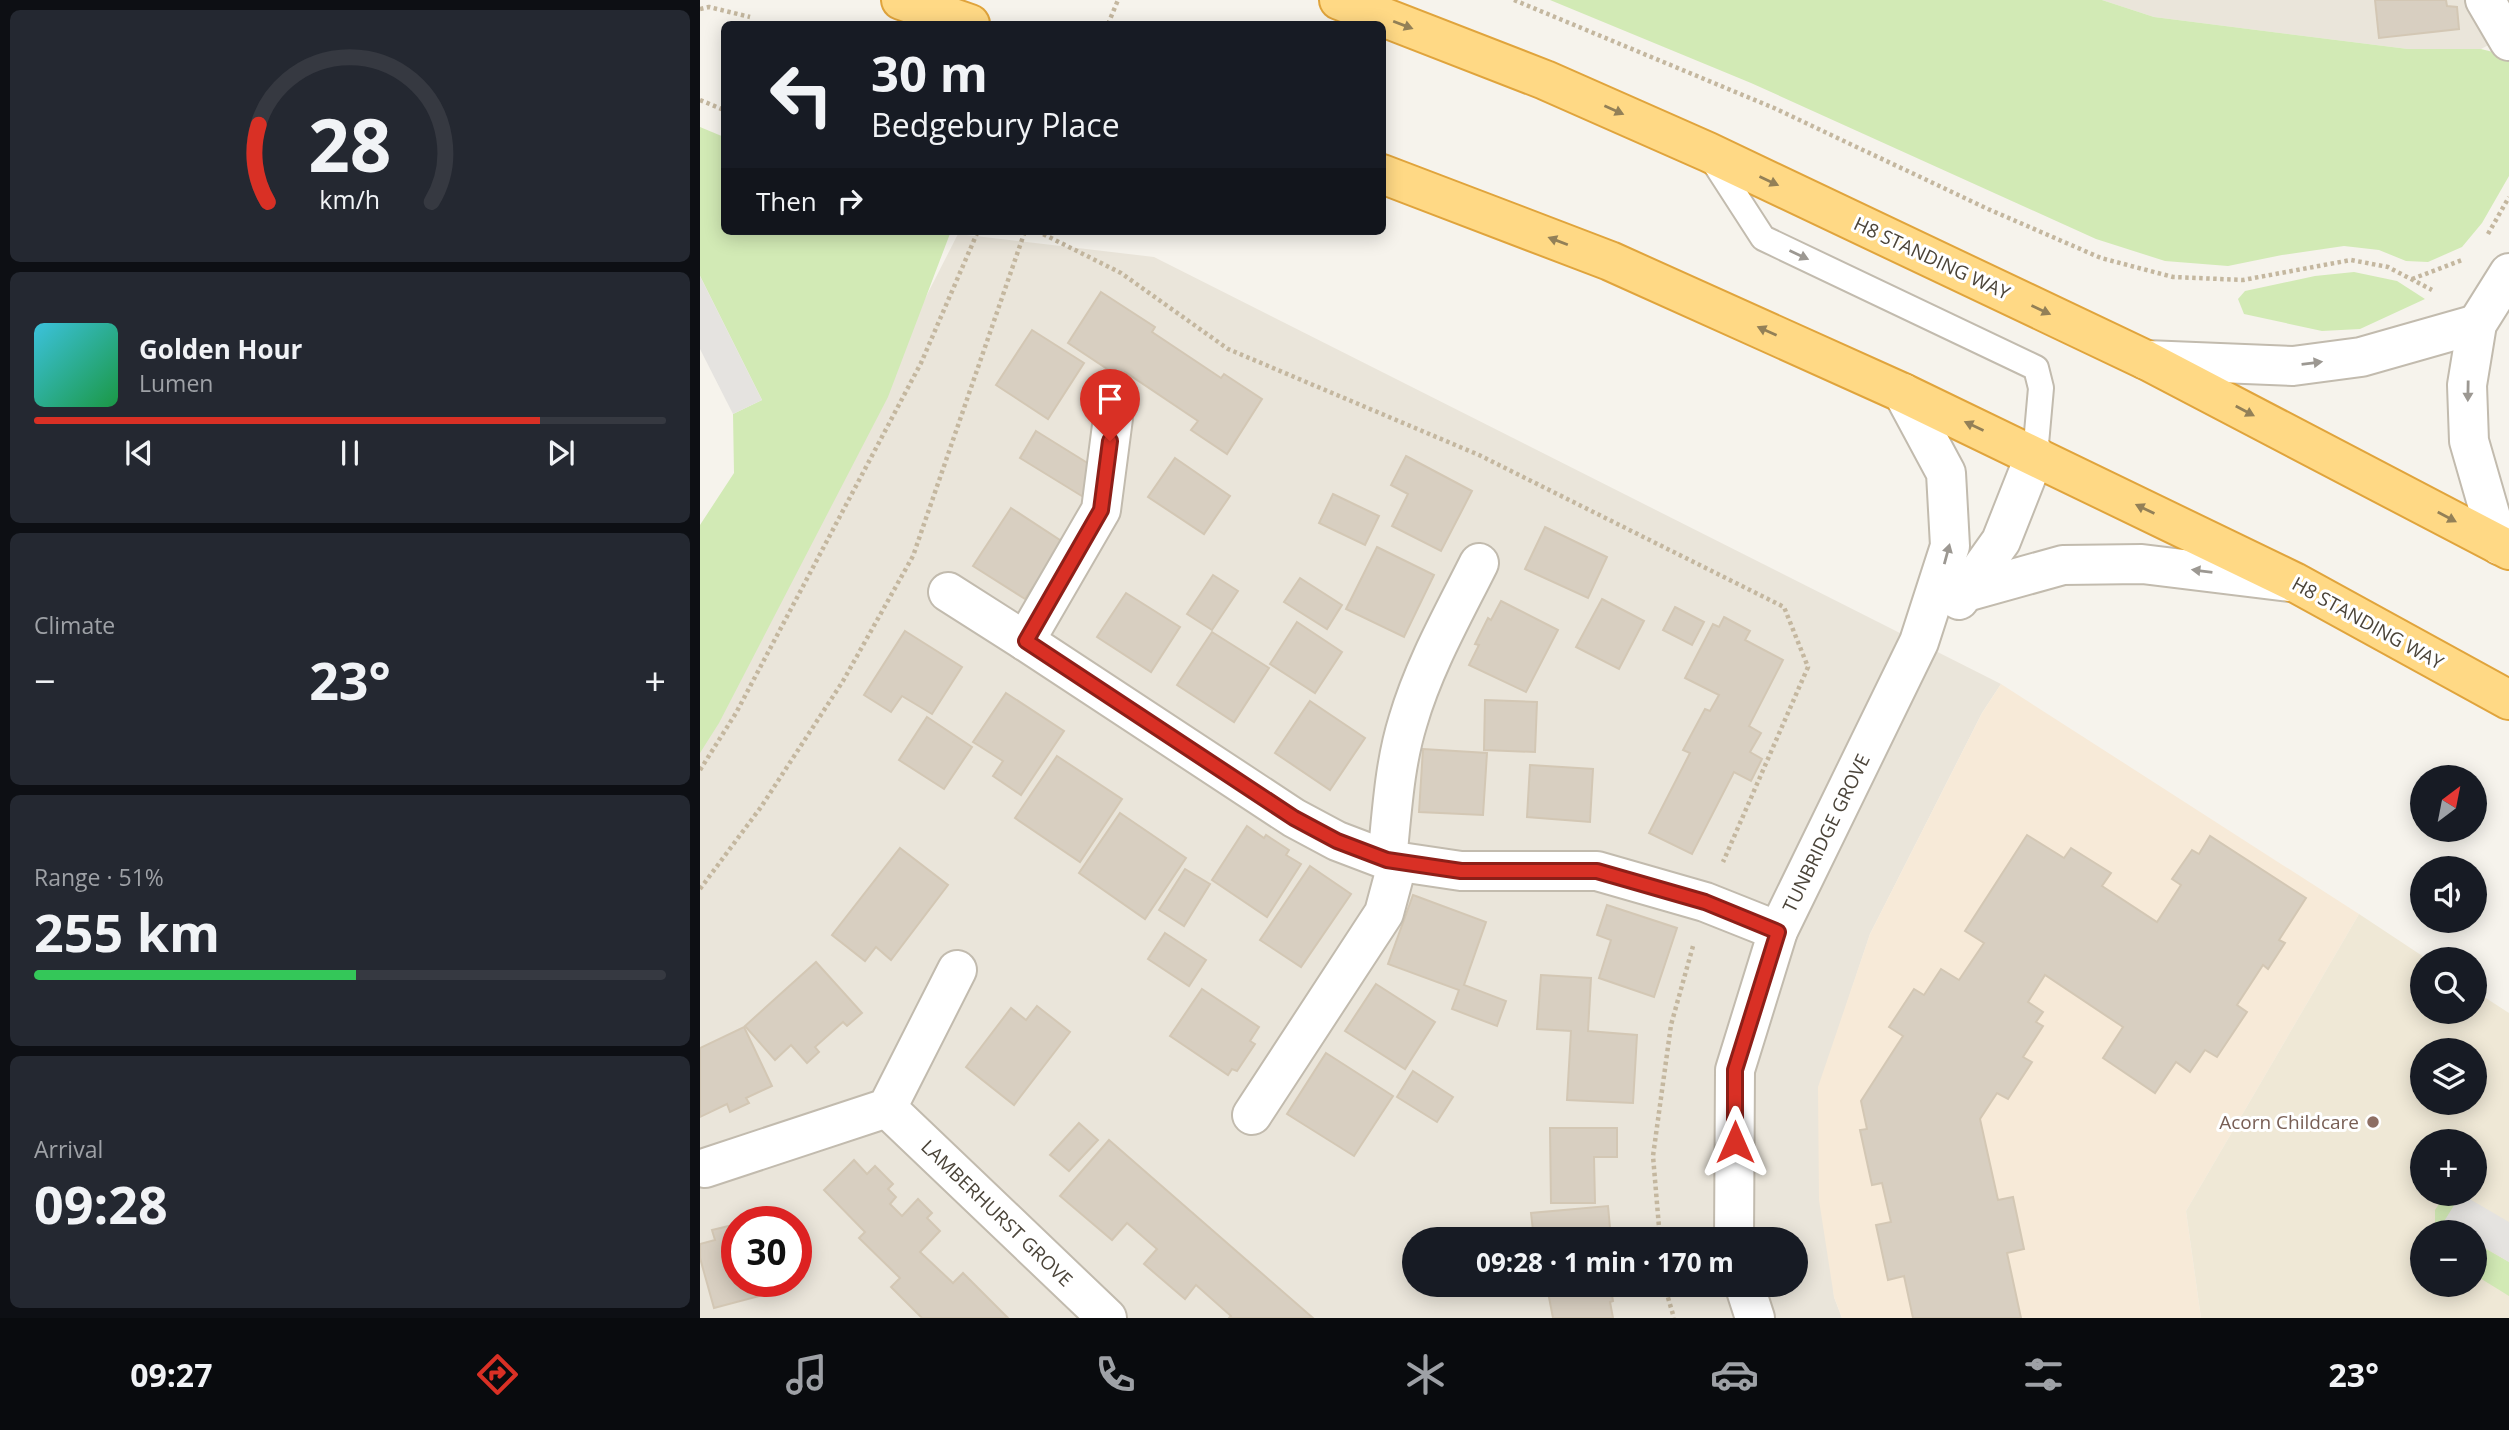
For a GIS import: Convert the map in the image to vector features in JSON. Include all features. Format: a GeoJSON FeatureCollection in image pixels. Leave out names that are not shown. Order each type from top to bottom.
{"type":"FeatureCollection","features":[{"type":"Feature","properties":{"kind":"highway"},"geometry":{"type":"LineString","coordinates":[[901,0],[961,21]]}},
{"type":"Feature","properties":{"kind":"highway","name":"H8 STANDING WAY"},"geometry":{"type":"LineString","coordinates":[[1339,0],[1545,80],[1708,152],[2146,360],[2504,547]]}},
{"type":"Feature","properties":{"kind":"highway","name":"H8 STANDING WAY"},"geometry":{"type":"LineString","coordinates":[[1386,176],[1610,261],[1903,393],[2294,582],[2509,700]]}},
{"type":"Feature","properties":{"kind":"street"},"geometry":{"type":"LineString","coordinates":[[2485,0],[2509,41]]}},
{"type":"Feature","properties":{"kind":"street"},"geometry":{"type":"LineString","coordinates":[[2504,547],[2469,441],[2467,386],[2477,324],[2509,272]]}},
{"type":"Feature","properties":{"kind":"street"},"geometry":{"type":"LineString","coordinates":[[2146,360],[2293,366],[2361,357],[2477,324]]}},
{"type":"Feature","properties":{"kind":"street","name":"TUNBRIDGE GROVE"},"geometry":{"type":"LineString","coordinates":[[1734,1227],[1735,1070],[1778,932],[1919,642],[1950,546],[1946,473],[1903,393]]}},
{"type":"Feature","properties":{"kind":"street"},"geometry":{"type":"LineString","coordinates":[[1026,641],[1101,510],[1114,418]]}},
{"type":"Feature","properties":{"kind":"street","name":"TUNBRIDGE GROVE"},"geometry":{"type":"LineString","coordinates":[[1919,642],[1966,592],[2001,541],[2035,455]]}},
{"type":"Feature","properties":{"kind":"street"},"geometry":{"type":"LineString","coordinates":[[1252,1115],[1384,913],[1392,860],[1396,767],[1408,720],[1428,664],[1479,563]]}},
{"type":"Feature","properties":{"kind":"street"},"geometry":{"type":"LineString","coordinates":[[1966,592],[2063,565],[2142,564],[2294,582]]}},
{"type":"Feature","properties":{"kind":"street"},"geometry":{"type":"LineString","coordinates":[[948,592],[1294,818],[1337,841],[1392,860],[1461,871],[1597,871],[1705,902],[1778,932]]}},
{"type":"Feature","properties":{"kind":"street"},"geometry":{"type":"LineString","coordinates":[[705,1168],[887,1108],[957,970]]}},
{"type":"Feature","properties":{"kind":"street","name":"LAMBERHURST GROVE"},"geometry":{"type":"LineString","coordinates":[[887,1108],[1107,1318]]}},
{"type":"Feature","properties":{"kind":"street"},"geometry":{"type":"LineString","coordinates":[[1748,1297],[1755,1318]]}},
{"type":"Feature","properties":{"kind":"lane"},"geometry":{"type":"LineString","coordinates":[[1708,152],[1763,237],[2036,368],[2041,388],[2035,455]]}},
{"type":"Feature","properties":{"kind":"path"},"geometry":{"type":"LineString","coordinates":[[1109,21],[1118,0]]}},
{"type":"Feature","properties":{"kind":"path"},"geometry":{"type":"LineString","coordinates":[[1514,0],[1774,108],[1988,209],[2101,258],[2173,277],[2243,280],[2351,260],[2388,267],[2440,294]]}},
{"type":"Feature","properties":{"kind":"path"},"geometry":{"type":"LineString","coordinates":[[700,9],[709,7],[750,18]]}},
{"type":"Feature","properties":{"kind":"path"},"geometry":{"type":"LineString","coordinates":[[700,100],[721,109]]}},
{"type":"Feature","properties":{"kind":"path"},"geometry":{"type":"LineString","coordinates":[[2487,234],[2509,197]]}},
{"type":"Feature","properties":{"kind":"path"},"geometry":{"type":"LineString","coordinates":[[700,771],[736,713],[921,363],[976,235]]}},
{"type":"Feature","properties":{"kind":"path"},"geometry":{"type":"LineString","coordinates":[[700,890],[761,807],[835,692],[913,556],[1024,235]]}},
{"type":"Feature","properties":{"kind":"path"},"geometry":{"type":"LineString","coordinates":[[1045,235],[1121,273],[1228,349],[1479,456],[1784,607],[1808,667],[1705,902],[1671,1025],[1653,1156],[1659,1227]]}},
{"type":"Feature","properties":{"kind":"path"},"geometry":{"type":"LineString","coordinates":[[2411,279],[2459,262],[2469,253]]}},
{"type":"Feature","properties":{"kind":"path"},"geometry":{"type":"LineString","coordinates":[[1668,1297],[1674,1318]]}},
{"type":"Feature","properties":{"kind":"shaded area"},"geometry":{"type":"Polygon","coordinates":[[[2102,0],[2509,0],[2509,34],[2481,49],[2408,49],[2154,17],[2102,0]]]}},
{"type":"Feature","properties":{"kind":"shaded area"},"geometry":{"type":"Polygon","coordinates":[[[957,235],[1154,257],[2001,684],[1982,713],[1870,934],[1819,1087],[1834,1297],[1842,1318],[700,1318],[700,734],[730,681],[957,235]]]}},
{"type":"Feature","properties":{"kind":"shaded area"},"geometry":{"type":"Polygon","coordinates":[[[700,276],[762,400],[733,414],[700,349],[700,276]]]}},
{"type":"Feature","properties":{"kind":"shaded area"},"geometry":{"type":"Polygon","coordinates":[[[2001,684],[2359,914],[2186,1211],[2201,1318],[1842,1318],[1834,1297],[1819,1200],[1818,1087],[1870,934],[1982,713],[2001,684]]]}},
{"type":"Feature","properties":{"kind":"shaded area","name":"Acorn Childcare"},"geometry":{"type":"Polygon","coordinates":[[[2359,914],[2410,948],[2410,1024],[2487,1024],[2487,999],[2509,1013],[2509,1318],[2201,1318],[2186,1211],[2359,914]]]}},
{"type":"Feature","properties":{"kind":"shaded area"},"geometry":{"type":"Polygon","coordinates":[[[2454,1206],[2482,1206],[2509,1222],[2509,1262],[2487,1249],[2487,1220],[2445,1220],[2454,1206]]]}},
{"type":"Feature","properties":{"kind":"green space"},"geometry":{"type":"Polygon","coordinates":[[[1550,0],[2102,0],[2154,17],[2408,49],[2481,49],[2509,56],[2509,176],[2482,223],[2462,247],[2428,262],[2406,261],[2379,250],[2344,246],[2228,266],[2165,261],[2096,239],[1751,83],[1550,0]]]}},
{"type":"Feature","properties":{"kind":"green space"},"geometry":{"type":"Polygon","coordinates":[[[700,127],[721,136],[721,235],[949,235],[888,397],[719,723],[700,753],[700,525],[734,473],[733,414],[762,400],[700,276],[700,127]]]}},
{"type":"Feature","properties":{"kind":"green space"},"geometry":{"type":"Polygon","coordinates":[[[2354,272],[2397,281],[2425,299],[2360,329],[2322,331],[2244,314],[2238,299],[2245,291],[2315,276],[2354,272]]]}},
{"type":"Feature","properties":{"kind":"green space"},"geometry":{"type":"Polygon","coordinates":[[[2438,1206],[2454,1206],[2446,1220],[2435,1220],[2438,1206]]]}},
{"type":"Feature","properties":{"kind":"green space"},"geometry":{"type":"Polygon","coordinates":[[[2487,1249],[2509,1262],[2509,1296],[2487,1282],[2487,1249]]]}},
{"type":"Feature","properties":{"kind":"building"},"geometry":{"type":"Polygon","coordinates":[[[2375,0],[2446,0],[2447,6],[2457,7],[2459,29],[2379,38],[2375,0]]]}},
{"type":"Feature","properties":{"kind":"building"},"geometry":{"type":"Polygon","coordinates":[[[1101,292],[1155,327],[1152,332],[1221,378],[1224,374],[1262,399],[1227,454],[1191,430],[1198,421],[1125,372],[1121,378],[1068,343],[1101,292]]]}},
{"type":"Feature","properties":{"kind":"building"},"geometry":{"type":"Polygon","coordinates":[[[1032,330],[1084,363],[1048,419],[996,385],[1032,330]]]}},
{"type":"Feature","properties":{"kind":"building"},"geometry":{"type":"Polygon","coordinates":[[[1036,431],[1102,472],[1085,498],[1020,458],[1036,431]]]}},
{"type":"Feature","properties":{"kind":"building"},"geometry":{"type":"Polygon","coordinates":[[[1406,456],[1472,491],[1441,551],[1392,526],[1408,494],[1391,485],[1406,456]]]}},
{"type":"Feature","properties":{"kind":"building"},"geometry":{"type":"Polygon","coordinates":[[[1175,458],[1230,496],[1204,534],[1148,497],[1175,458]]]}},
{"type":"Feature","properties":{"kind":"building"},"geometry":{"type":"Polygon","coordinates":[[[1333,494],[1379,516],[1365,545],[1319,523],[1333,494]]]}},
{"type":"Feature","properties":{"kind":"building"},"geometry":{"type":"Polygon","coordinates":[[[1011,508],[1063,542],[1025,599],[973,566],[1011,508]]]}},
{"type":"Feature","properties":{"kind":"building"},"geometry":{"type":"Polygon","coordinates":[[[1545,527],[1607,557],[1588,598],[1525,569],[1545,527]]]}},
{"type":"Feature","properties":{"kind":"building"},"geometry":{"type":"Polygon","coordinates":[[[1377,547],[1434,575],[1404,637],[1346,609],[1377,547]]]}},
{"type":"Feature","properties":{"kind":"building"},"geometry":{"type":"Polygon","coordinates":[[[1213,575],[1238,591],[1212,630],[1187,614],[1213,575]]]}},
{"type":"Feature","properties":{"kind":"building"},"geometry":{"type":"Polygon","coordinates":[[[1300,578],[1342,605],[1327,629],[1284,602],[1300,578]]]}},
{"type":"Feature","properties":{"kind":"building"},"geometry":{"type":"Polygon","coordinates":[[[1126,593],[1180,627],[1151,672],[1097,637],[1126,593]]]}},
{"type":"Feature","properties":{"kind":"building"},"geometry":{"type":"Polygon","coordinates":[[[1602,599],[1644,621],[1619,669],[1576,647],[1602,599]]]}},
{"type":"Feature","properties":{"kind":"building"},"geometry":{"type":"Polygon","coordinates":[[[1501,601],[1558,630],[1526,692],[1469,665],[1479,645],[1475,644],[1488,618],[1491,620],[1501,601]]]}},
{"type":"Feature","properties":{"kind":"building"},"geometry":{"type":"Polygon","coordinates":[[[1675,607],[1704,622],[1692,645],[1663,630],[1675,607]]]}},
{"type":"Feature","properties":{"kind":"building"},"geometry":{"type":"Polygon","coordinates":[[[1724,617],[1750,631],[1745,640],[1783,660],[1749,726],[1761,733],[1750,752],[1762,759],[1751,781],[1734,772],[1692,854],[1649,833],[1690,753],[1683,750],[1705,709],[1710,711],[1719,695],[1685,678],[1713,624],[1719,627],[1724,617]]]}},
{"type":"Feature","properties":{"kind":"building"},"geometry":{"type":"Polygon","coordinates":[[[1297,622],[1342,652],[1315,693],[1270,664],[1297,622]]]}},
{"type":"Feature","properties":{"kind":"building"},"geometry":{"type":"Polygon","coordinates":[[[905,631],[962,667],[932,714],[902,696],[891,712],[864,695],[905,631]]]}},
{"type":"Feature","properties":{"kind":"building"},"geometry":{"type":"Polygon","coordinates":[[[1212,632],[1269,668],[1234,722],[1177,685],[1212,632]]]}},
{"type":"Feature","properties":{"kind":"building"},"geometry":{"type":"Polygon","coordinates":[[[1006,693],[1064,731],[1021,795],[993,776],[1003,761],[973,742],[1006,693]]]}},
{"type":"Feature","properties":{"kind":"building"},"geometry":{"type":"Polygon","coordinates":[[[1485,700],[1537,702],[1535,752],[1484,750],[1485,700]]]}},
{"type":"Feature","properties":{"kind":"building"},"geometry":{"type":"Polygon","coordinates":[[[1310,701],[1365,738],[1330,790],[1275,753],[1310,701]]]}},
{"type":"Feature","properties":{"kind":"building"},"geometry":{"type":"Polygon","coordinates":[[[927,717],[972,747],[944,789],[899,760],[927,717]]]}},
{"type":"Feature","properties":{"kind":"building"},"geometry":{"type":"Polygon","coordinates":[[[1423,749],[1487,753],[1483,815],[1419,812],[1423,749]]]}},
{"type":"Feature","properties":{"kind":"building"},"geometry":{"type":"Polygon","coordinates":[[[1057,756],[1122,799],[1080,862],[1015,818],[1057,756]]]}},
{"type":"Feature","properties":{"kind":"building"},"geometry":{"type":"Polygon","coordinates":[[[1530,765],[1593,769],[1590,822],[1527,817],[1530,765]]]}},
{"type":"Feature","properties":{"kind":"building"},"geometry":{"type":"Polygon","coordinates":[[[1120,813],[1186,858],[1145,919],[1079,873],[1120,813]]]}},
{"type":"Feature","properties":{"kind":"building"},"geometry":{"type":"Polygon","coordinates":[[[1247,826],[1289,850],[1286,855],[1301,864],[1267,917],[1212,880],[1247,826]]]}},
{"type":"Feature","properties":{"kind":"building"},"geometry":{"type":"Polygon","coordinates":[[[2027,835],[2064,858],[2071,848],[2111,873],[2102,886],[2157,922],[2181,885],[2172,879],[2192,850],[2199,854],[2210,836],[2306,898],[2279,940],[2285,943],[2268,969],[2263,965],[2237,1005],[2247,1012],[2217,1057],[2205,1050],[2190,1072],[2176,1062],[2155,1093],[2103,1058],[2123,1027],[2045,975],[2028,1002],[2043,1012],[2036,1022],[2043,1026],[2023,1057],[2032,1062],[2008,1099],[1997,1093],[1980,1119],[1998,1200],[2013,1197],[2024,1249],[2007,1253],[2021,1318],[1913,1318],[1904,1276],[1888,1280],[1876,1225],[1891,1222],[1882,1183],[1872,1185],[1860,1130],[1867,1129],[1861,1101],[1903,1036],[1889,1027],[1914,989],[1924,995],[1941,969],[1959,980],[1984,943],[1965,931],[2027,835]]]}},
{"type":"Feature","properties":{"kind":"building"},"geometry":{"type":"Polygon","coordinates":[[[900,848],[948,885],[891,960],[876,947],[865,961],[832,935],[900,848]]]}},
{"type":"Feature","properties":{"kind":"building"},"geometry":{"type":"Polygon","coordinates":[[[1310,866],[1351,894],[1301,967],[1260,940],[1310,866]]]}},
{"type":"Feature","properties":{"kind":"building"},"geometry":{"type":"Polygon","coordinates":[[[1185,869],[1210,884],[1184,926],[1159,910],[1185,869]]]}},
{"type":"Feature","properties":{"kind":"building"},"geometry":{"type":"Polygon","coordinates":[[[1413,895],[1486,922],[1464,985],[1506,1001],[1497,1026],[1452,1009],[1459,990],[1388,964],[1413,895]]]}},
{"type":"Feature","properties":{"kind":"building"},"geometry":{"type":"Polygon","coordinates":[[[1607,905],[1677,928],[1654,997],[1599,978],[1611,940],[1597,935],[1607,905]]]}},
{"type":"Feature","properties":{"kind":"building"},"geometry":{"type":"Polygon","coordinates":[[[1165,933],[1206,960],[1189,986],[1148,959],[1165,933]]]}},
{"type":"Feature","properties":{"kind":"building"},"geometry":{"type":"Polygon","coordinates":[[[816,962],[862,1013],[847,1026],[843,1022],[815,1047],[819,1052],[807,1063],[791,1045],[775,1060],[745,1026],[816,962]]]}},
{"type":"Feature","properties":{"kind":"building"},"geometry":{"type":"Polygon","coordinates":[[[1541,975],[1591,978],[1588,1031],[1637,1035],[1633,1103],[1567,1100],[1571,1031],[1537,1029],[1541,975]]]}},
{"type":"Feature","properties":{"kind":"building"},"geometry":{"type":"Polygon","coordinates":[[[1376,984],[1435,1022],[1405,1069],[1345,1031],[1376,984]]]}},
{"type":"Feature","properties":{"kind":"building"},"geometry":{"type":"Polygon","coordinates":[[[1202,989],[1259,1027],[1250,1041],[1255,1044],[1237,1071],[1232,1069],[1228,1075],[1170,1036],[1202,989]]]}},
{"type":"Feature","properties":{"kind":"building"},"geometry":{"type":"Polygon","coordinates":[[[1037,1006],[1070,1032],[1014,1105],[966,1067],[1011,1008],[1026,1020],[1037,1006]]]}},
{"type":"Feature","properties":{"kind":"building"},"geometry":{"type":"Polygon","coordinates":[[[744,1027],[772,1086],[746,1098],[749,1103],[730,1112],[727,1104],[700,1117],[700,1048],[744,1027]]]}},
{"type":"Feature","properties":{"kind":"building"},"geometry":{"type":"Polygon","coordinates":[[[1326,1053],[1393,1096],[1354,1156],[1287,1114],[1326,1053]]]}},
{"type":"Feature","properties":{"kind":"building"},"geometry":{"type":"Polygon","coordinates":[[[1413,1071],[1453,1097],[1437,1122],[1397,1097],[1413,1071]]]}},
{"type":"Feature","properties":{"kind":"building"},"geometry":{"type":"Polygon","coordinates":[[[1079,1123],[1098,1140],[1069,1171],[1050,1155],[1079,1123]]]}},
{"type":"Feature","properties":{"kind":"building"},"geometry":{"type":"Polygon","coordinates":[[[1550,1128],[1617,1128],[1617,1157],[1594,1157],[1595,1203],[1551,1203],[1550,1128]]]}},
{"type":"Feature","properties":{"kind":"building"},"geometry":{"type":"Polygon","coordinates":[[[1109,1140],[1313,1318],[1229,1318],[1231,1316],[1196,1285],[1185,1299],[1144,1264],[1157,1249],[1127,1223],[1112,1240],[1060,1196],[1109,1140]]]}},
{"type":"Feature","properties":{"kind":"building"},"geometry":{"type":"Polygon","coordinates":[[[854,1160],[867,1174],[875,1166],[893,1184],[888,1189],[896,1197],[890,1204],[902,1216],[918,1199],[932,1213],[927,1218],[940,1231],[920,1252],[953,1283],[963,1273],[1008,1318],[922,1318],[891,1287],[900,1278],[859,1238],[865,1232],[824,1190],[854,1160]]]}},
{"type":"Feature","properties":{"kind":"building"},"geometry":{"type":"Polygon","coordinates":[[[1608,1206],[1610,1227],[1533,1227],[1531,1213],[1608,1206]]]}},
{"type":"Feature","properties":{"kind":"building"},"geometry":{"type":"Polygon","coordinates":[[[721,1228],[721,1297],[756,1297],[714,1308],[700,1258],[700,1244],[715,1240],[712,1230],[721,1228]]]}},
{"type":"Feature","properties":{"kind":"building"},"geometry":{"type":"Polygon","coordinates":[[[1549,1297],[1612,1297],[1613,1301],[1610,1302],[1613,1318],[1553,1318],[1549,1297]]]}},
{"type":"Feature","properties":{"kind":"place","name":"Acorn Childcare"},"geometry":{"type":"Point","coordinates":[2373,1122]}},
{"type":"Feature","properties":{"kind":"route"},"geometry":{"type":"LineString","coordinates":[[1110,441],[1101,510],[1026,641],[1294,818],[1337,841],[1387,860],[1461,871],[1597,871],[1705,902],[1778,932],[1735,1070],[1735,1142]]}}]}
